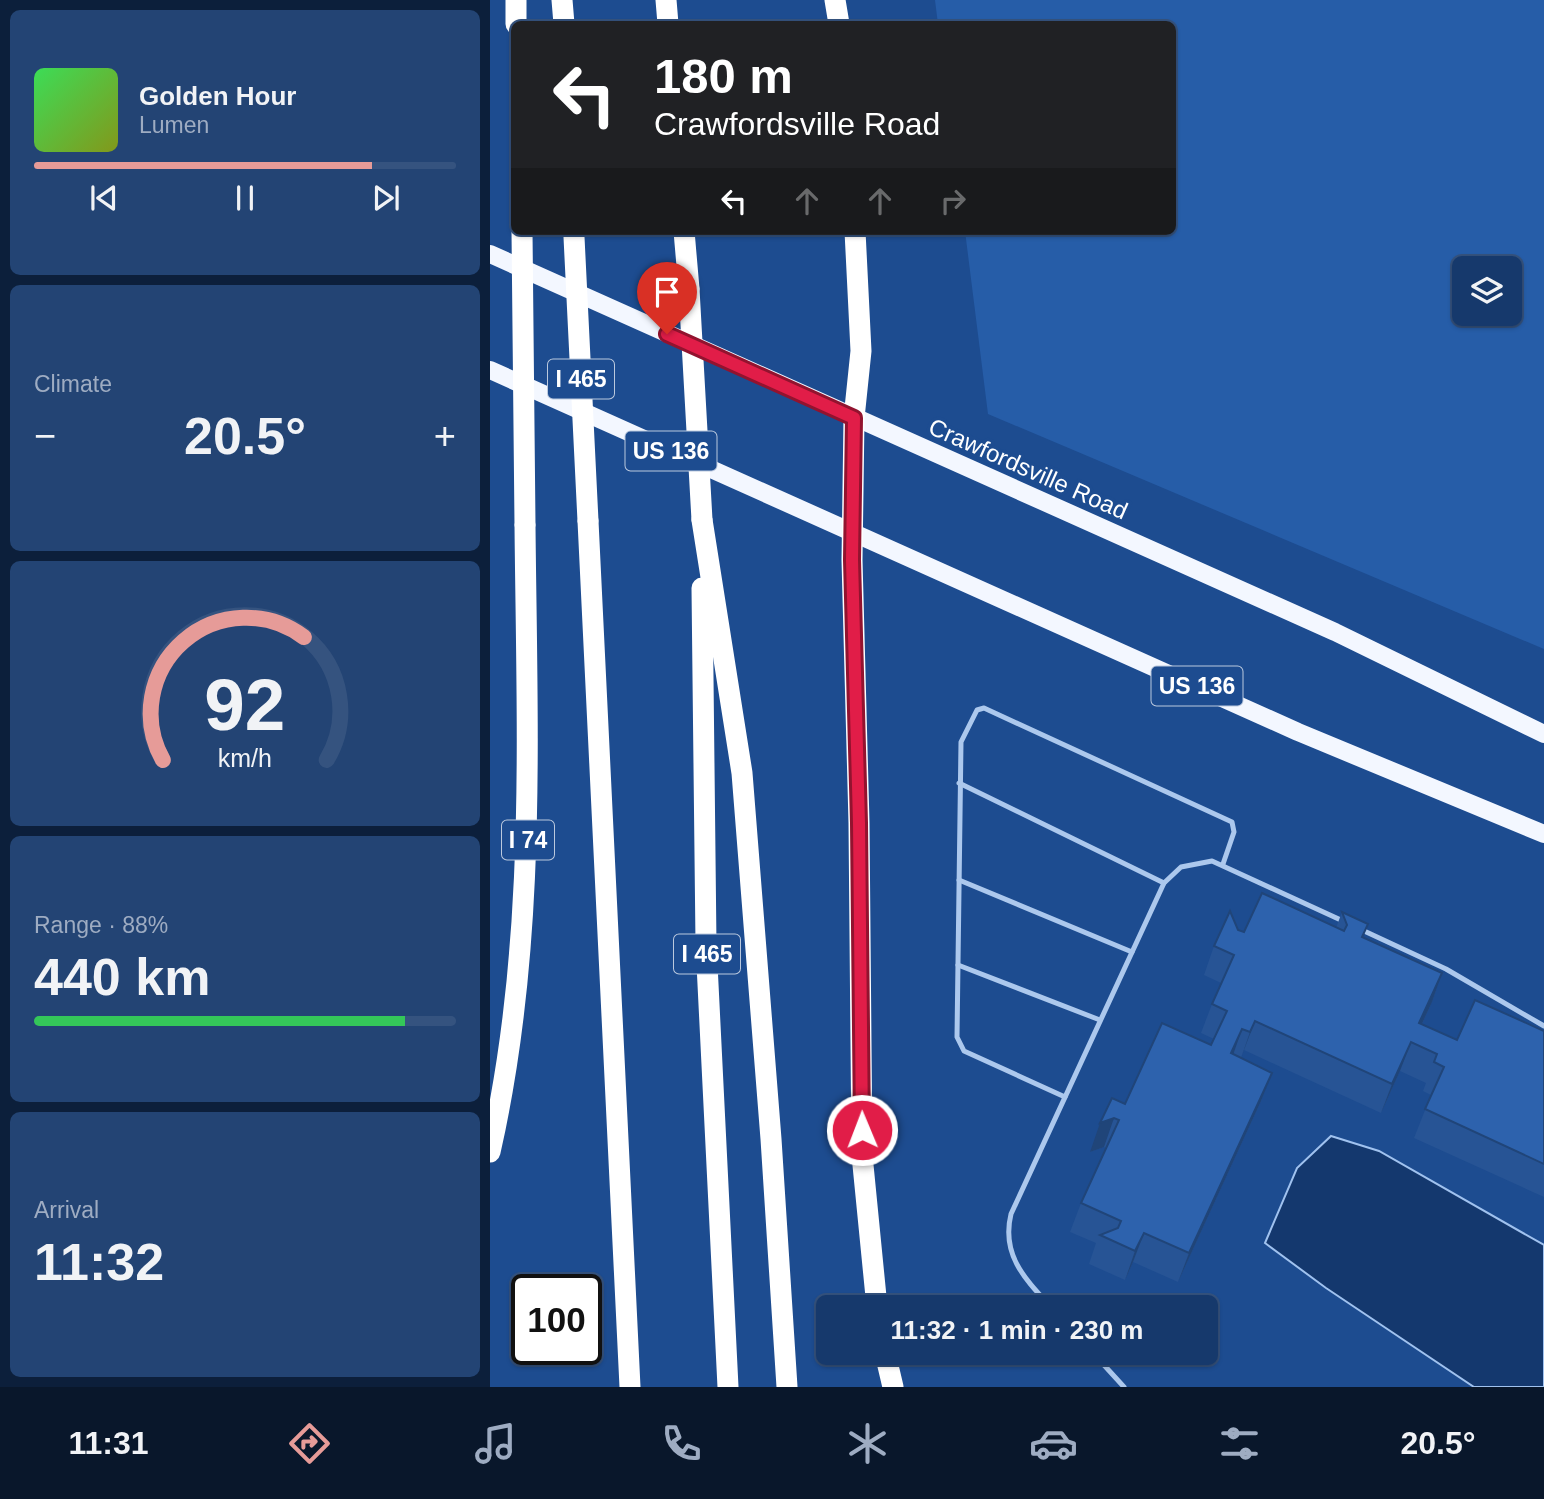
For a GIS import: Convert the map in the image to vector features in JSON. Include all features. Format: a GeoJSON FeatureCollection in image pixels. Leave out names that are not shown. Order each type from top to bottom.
{"type":"FeatureCollection","features":[{"type":"Feature","properties":{"kind":"highway"},"geometry":{"type":"LineString","coordinates":[[516,0],[516,21]]}},
{"type":"Feature","properties":{"kind":"highway"},"geometry":{"type":"LineString","coordinates":[[562,0],[564,21]]}},
{"type":"Feature","properties":{"kind":"highway"},"geometry":{"type":"LineString","coordinates":[[666,0],[668,21]]}},
{"type":"Feature","properties":{"kind":"highway"},"geometry":{"type":"LineString","coordinates":[[835,0],[838,21]]}},
{"type":"Feature","properties":{"kind":"highway","name":"I 74"},"geometry":{"type":"LineString","coordinates":[[490,1152],[507,1078],[524,911],[528,839],[522,235]]}},
{"type":"Feature","properties":{"kind":"highway","name":"I 465"},"geometry":{"type":"LineString","coordinates":[[574,235],[631,1387]]}},
{"type":"Feature","properties":{"kind":"highway","name":"I 465"},"geometry":{"type":"LineString","coordinates":[[684,235],[702,520],[706,944],[728,1387]]}},
{"type":"Feature","properties":{"kind":"highway"},"geometry":{"type":"LineString","coordinates":[[855,235],[861,351],[854,418],[853,533],[862,1155],[876,1295]]}},
{"type":"Feature","properties":{"kind":"highway"},"geometry":{"type":"LineString","coordinates":[[702,520],[742,773],[787,1387]]}},
{"type":"Feature","properties":{"kind":"highway"},"geometry":{"type":"LineString","coordinates":[[888,1365],[893,1387]]}},
{"type":"Feature","properties":{"kind":"main road","name":"Crawfordsville Road"},"geometry":{"type":"LineString","coordinates":[[490,254],[1335,632],[1544,734]]}},
{"type":"Feature","properties":{"kind":"main road","name":"US 136"},"geometry":{"type":"LineString","coordinates":[[490,370],[1298,732],[1544,834]]}},
{"type":"Feature","properties":{"kind":"lane"},"geometry":{"type":"LineString","coordinates":[[1065,1097],[964,1051],[960,1045],[959,783],[963,733],[977,710],[984,708],[1232,822],[1234,832],[1223,864]]}},
{"type":"Feature","properties":{"kind":"lane"},"geometry":{"type":"LineString","coordinates":[[959,783],[1164,883]]}},
{"type":"Feature","properties":{"kind":"lane"},"geometry":{"type":"LineString","coordinates":[[1041,1295],[1013,1261],[1008,1225],[1164,883],[1188,864],[1212,861],[1223,864],[1446,969],[1544,1026]]}},
{"type":"Feature","properties":{"kind":"lane"},"geometry":{"type":"LineString","coordinates":[[959,880],[1132,952]]}},
{"type":"Feature","properties":{"kind":"lane"},"geometry":{"type":"LineString","coordinates":[[958,965],[1100,1020]]}},
{"type":"Feature","properties":{"kind":"lane"},"geometry":{"type":"LineString","coordinates":[[1104,1365],[1124,1387]]}},
{"type":"Feature","properties":{"kind":"shaded area"},"geometry":{"type":"Polygon","coordinates":[[[935,0],[1544,0],[1544,649],[988,414],[966,235],[1176,235],[1176,21],[938,21],[935,0]]]}},
{"type":"Feature","properties":{"kind":"shaded area"},"geometry":{"type":"Polygon","coordinates":[[[1331,1136],[1379,1151],[1544,1245],[1544,1387],[1474,1387],[1326,1288],[1265,1243],[1297,1168],[1331,1136]]]}},
{"type":"Feature","properties":{"kind":"building"},"geometry":{"type":"Polygon","coordinates":[[[1262,893],[1344,931],[1347,925],[1342,912],[1368,924],[1362,937],[1442,973],[1419,1023],[1457,1040],[1475,1000],[1544,1031],[1544,1164],[1425,1109],[1444,1067],[1434,1062],[1437,1054],[1411,1042],[1392,1084],[1255,1021],[1250,1032],[1242,1029],[1231,1053],[1272,1073],[1189,1253],[1144,1233],[1135,1251],[1100,1235],[1118,1228],[1121,1221],[1081,1203],[1119,1120],[1114,1118],[1100,1123],[1112,1098],[1125,1104],[1162,1023],[1211,1045],[1227,1011],[1212,1004],[1234,955],[1214,946],[1230,911],[1238,930],[1244,932],[1262,893]]]}},
{"type":"Feature","properties":{"kind":"route"},"geometry":{"type":"LineString","coordinates":[[667,334],[854,418],[852,560],[859,823],[862,1130]]}}]}
